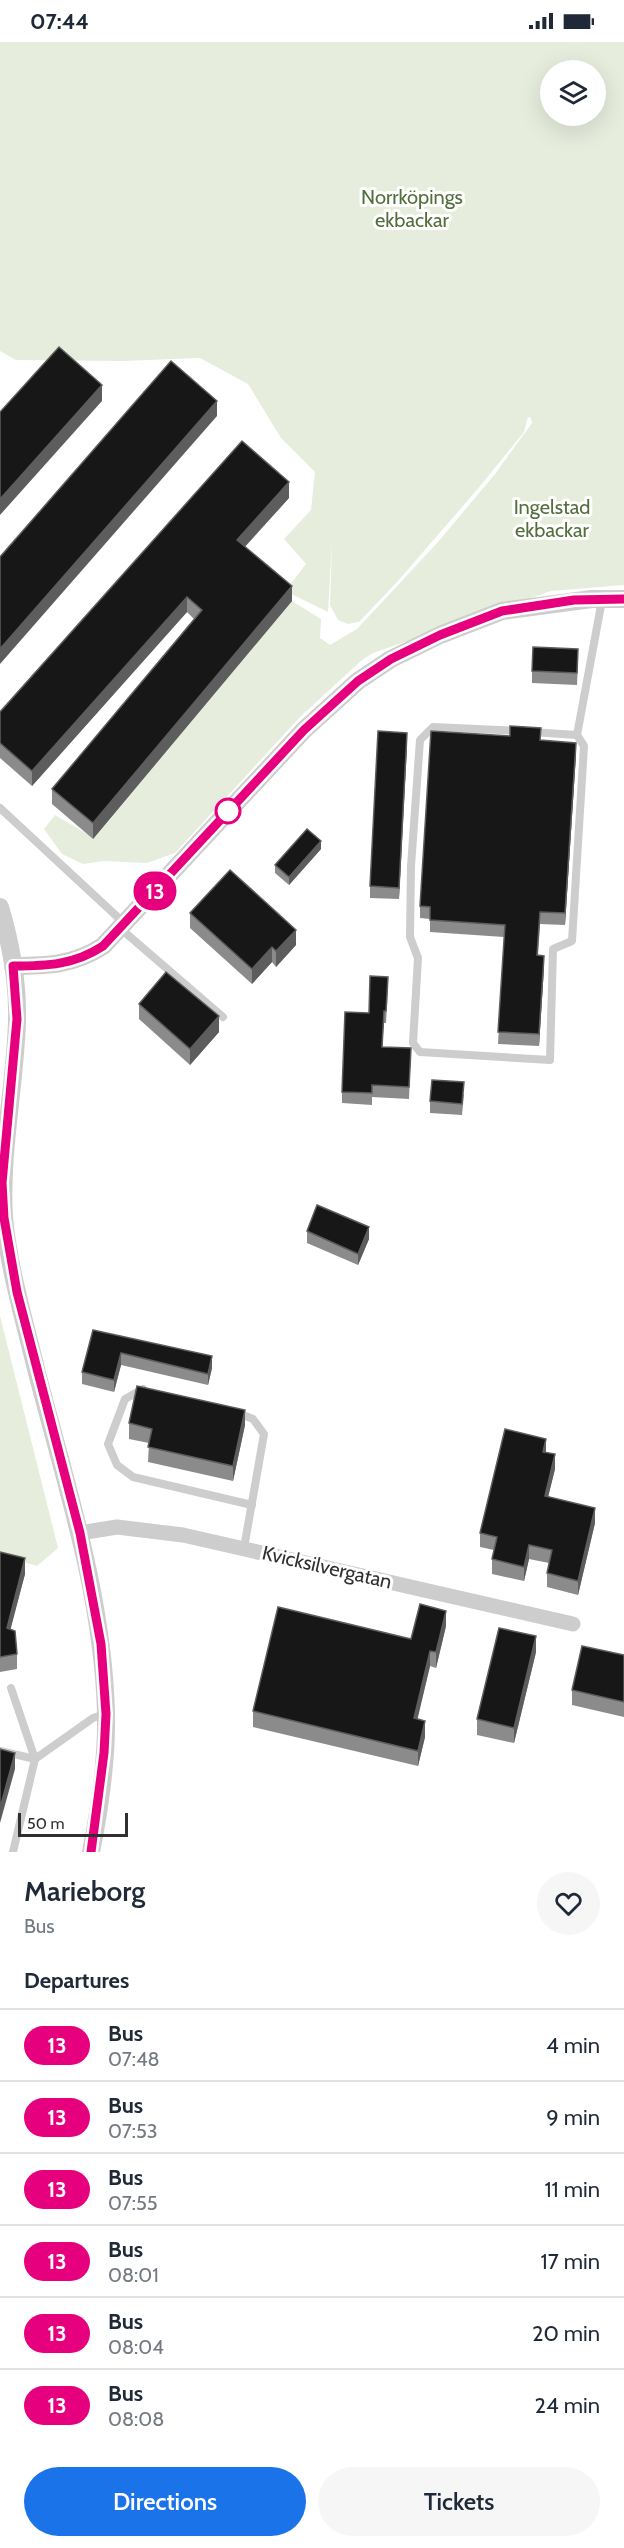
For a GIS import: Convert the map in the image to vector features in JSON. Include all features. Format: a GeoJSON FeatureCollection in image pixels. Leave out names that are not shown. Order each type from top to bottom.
{"type":"FeatureCollection","features":[{"type":"Feature","properties":{"kind":"street"},"geometry":{"type":"LineString","coordinates":[[13,966],[44,966],[80,959],[103,946],[304,730],[358,681],[391,659],[440,635],[502,611],[557,602],[624,599]]}},
{"type":"Feature","properties":{"kind":"street"},"geometry":{"type":"LineString","coordinates":[[0,907],[13,966],[17,1019],[6,1080],[2,1183],[6,1234],[17,1292],[80,1533],[97,1615],[106,1714],[101,1784],[91,1852]]}},
{"type":"Feature","properties":{"kind":"street","name":"Kvicksilvergatan"},"geometry":{"type":"LineString","coordinates":[[80,1533],[117,1527],[145,1529],[244,1548],[573,1624]]}},
{"type":"Feature","properties":{"kind":"lane"},"geometry":{"type":"LineString","coordinates":[[577,735],[433,727],[420,740],[411,866],[410,937],[418,958],[413,1043],[420,1052],[550,1060],[553,949],[572,941],[584,746],[577,735],[603,599]]}},
{"type":"Feature","properties":{"kind":"lane"},"geometry":{"type":"LineString","coordinates":[[0,808],[123,926],[223,1017]]}},
{"type":"Feature","properties":{"kind":"lane"},"geometry":{"type":"LineString","coordinates":[[156,1390],[145,1388],[125,1399],[108,1444],[117,1465],[133,1477],[252,1505]]}},
{"type":"Feature","properties":{"kind":"lane"},"geometry":{"type":"LineString","coordinates":[[225,1409],[253,1419],[264,1434],[244,1548]]}},
{"type":"Feature","properties":{"kind":"lane"},"geometry":{"type":"LineString","coordinates":[[11,1688],[35,1759],[13,1852]]}},
{"type":"Feature","properties":{"kind":"lane"},"geometry":{"type":"LineString","coordinates":[[0,1751],[35,1759],[93,1718],[106,1714]]}},
{"type":"Feature","properties":{"kind":"green space","name":"Norrköpings ekbackar"},"geometry":{"type":"Polygon","coordinates":[[[0,42],[624,42],[624,585],[551,591],[373,653],[362,660],[301,716],[175,853],[147,863],[104,861],[83,864],[62,854],[44,829],[55,815],[94,838],[292,601],[321,619],[320,638],[330,645],[357,629],[438,542],[495,474],[532,423],[531,418],[528,417],[524,432],[481,485],[398,581],[359,622],[348,624],[338,620],[330,605],[332,540],[328,612],[285,591],[306,564],[284,539],[311,510],[315,472],[281,438],[248,384],[200,358],[122,361],[16,360],[0,351],[0,42]]]}},
{"type":"Feature","properties":{"kind":"green space"},"geometry":{"type":"Polygon","coordinates":[[[0,1316],[58,1548],[37,1566],[0,1555],[0,1316]]]}},
{"type":"Feature","properties":{"kind":"building"},"geometry":{"type":"Polygon","coordinates":[[[59,347],[102,385],[0,499],[0,412],[59,347]]]}},
{"type":"Feature","properties":{"kind":"building"},"geometry":{"type":"Polygon","coordinates":[[[171,361],[217,401],[0,649],[0,557],[171,361]]]}},
{"type":"Feature","properties":{"kind":"building"},"geometry":{"type":"Polygon","coordinates":[[[242,441],[289,482],[237,540],[292,586],[93,823],[52,789],[202,610],[187,597],[32,771],[0,743],[0,712],[242,441]]]}},
{"type":"Feature","properties":{"kind":"building"},"geometry":{"type":"Polygon","coordinates":[[[533,647],[578,649],[577,673],[532,671],[533,647]]]}},
{"type":"Feature","properties":{"kind":"building"},"geometry":{"type":"Polygon","coordinates":[[[510,726],[541,728],[540,740],[576,743],[565,913],[540,912],[537,955],[544,956],[539,1034],[498,1032],[505,925],[430,920],[430,907],[420,906],[431,731],[510,736],[510,726]]]}},
{"type":"Feature","properties":{"kind":"building"},"geometry":{"type":"Polygon","coordinates":[[[378,731],[407,733],[399,888],[370,886],[378,731]]]}},
{"type":"Feature","properties":{"kind":"building"},"geometry":{"type":"Polygon","coordinates":[[[307,829],[321,841],[289,877],[275,865],[307,829]]]}},
{"type":"Feature","properties":{"kind":"building"},"geometry":{"type":"Polygon","coordinates":[[[230,870],[296,930],[276,951],[272,947],[252,969],[190,913],[230,870]]]}},
{"type":"Feature","properties":{"kind":"building"},"geometry":{"type":"Polygon","coordinates":[[[166,972],[219,1016],[190,1049],[139,1004],[166,972]]]}},
{"type":"Feature","properties":{"kind":"building"},"geometry":{"type":"Polygon","coordinates":[[[370,976],[388,977],[382,1047],[411,1048],[409,1087],[372,1085],[372,1093],[342,1092],[345,1012],[369,1013],[370,976]]]}},
{"type":"Feature","properties":{"kind":"building"},"geometry":{"type":"Polygon","coordinates":[[[432,1080],[464,1082],[462,1104],[430,1101],[432,1080]]]}},
{"type":"Feature","properties":{"kind":"building"},"geometry":{"type":"Polygon","coordinates":[[[317,1205],[369,1227],[358,1254],[307,1231],[317,1205]]]}},
{"type":"Feature","properties":{"kind":"building"},"geometry":{"type":"Polygon","coordinates":[[[93,1330],[212,1356],[208,1374],[121,1353],[114,1380],[82,1372],[93,1330]]]}},
{"type":"Feature","properties":{"kind":"building"},"geometry":{"type":"Polygon","coordinates":[[[137,1386],[245,1410],[233,1466],[148,1447],[152,1429],[129,1423],[137,1386]]]}},
{"type":"Feature","properties":{"kind":"building"},"geometry":{"type":"Polygon","coordinates":[[[505,1429],[546,1439],[543,1452],[555,1454],[545,1496],[595,1508],[578,1581],[547,1573],[552,1550],[529,1545],[524,1567],[492,1559],[497,1537],[480,1533],[505,1429]]]}},
{"type":"Feature","properties":{"kind":"building"},"geometry":{"type":"Polygon","coordinates":[[[0,1552],[25,1558],[7,1628],[15,1631],[17,1654],[0,1657],[0,1552]]]}},
{"type":"Feature","properties":{"kind":"building"},"geometry":{"type":"Polygon","coordinates":[[[420,1604],[446,1611],[436,1652],[430,1651],[414,1718],[425,1721],[418,1751],[253,1711],[278,1607],[411,1639],[420,1604]]]}},
{"type":"Feature","properties":{"kind":"building"},"geometry":{"type":"Polygon","coordinates":[[[499,1628],[536,1636],[514,1728],[477,1719],[499,1628]]]}},
{"type":"Feature","properties":{"kind":"building"},"geometry":{"type":"Polygon","coordinates":[[[582,1646],[624,1655],[624,1702],[572,1690],[582,1646]]]}},
{"type":"Feature","properties":{"kind":"building"},"geometry":{"type":"Polygon","coordinates":[[[0,1749],[15,1753],[0,1808],[0,1749]]]}},
{"type":"Feature","properties":{"kind":"bus line","name":"13"},"geometry":{"type":"LineString","coordinates":[[91,1852],[104,1753],[106,1714],[101,1644],[80,1533],[17,1292],[4,1218],[2,1183],[17,1019],[13,966],[63,964],[80,959],[103,946],[304,730],[358,681],[391,659],[440,635],[502,611],[574,600],[624,599]]}},
{"type":"Feature","properties":{"kind":"park label","name":"Ingelstad ekbackar"},"geometry":{"type":"Point","coordinates":[552,518]}}]}
